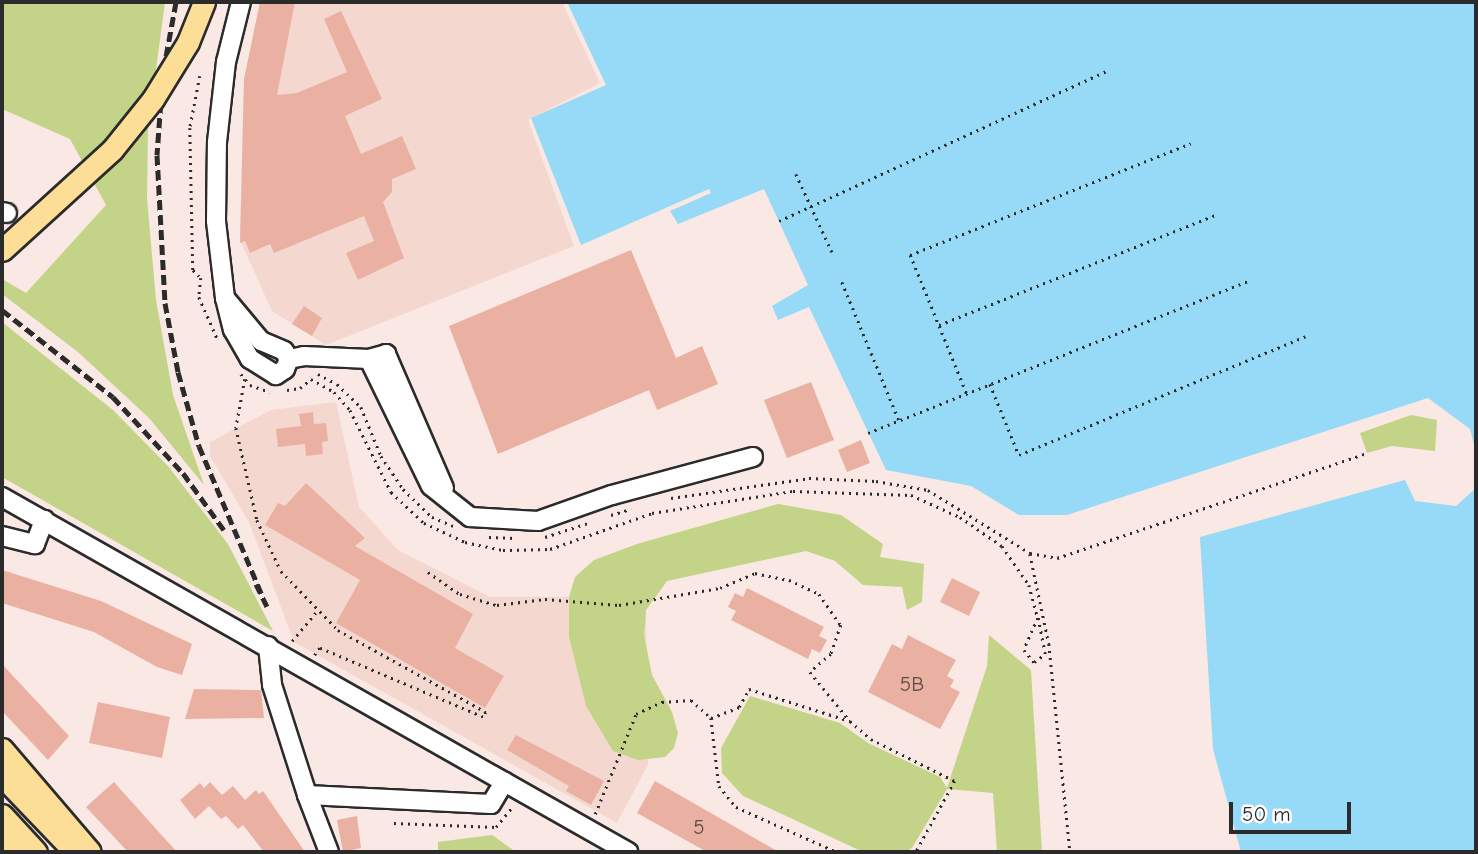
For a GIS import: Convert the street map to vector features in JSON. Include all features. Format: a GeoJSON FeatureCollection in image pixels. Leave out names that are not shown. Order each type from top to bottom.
{"type":"FeatureCollection","features":[{"type":"Feature","properties":{"kind":"main road"},"geometry":{"type":"LineString","coordinates":[[2,250],[112,150],[153,99],[188,42],[204,2]]}},
{"type":"Feature","properties":{"kind":"main road"},"geometry":{"type":"LineString","coordinates":[[2,749],[90,852]]}},
{"type":"Feature","properties":{"kind":"main road"},"geometry":{"type":"LineString","coordinates":[[2,776],[74,852]]}},
{"type":"Feature","properties":{"kind":"main road"},"geometry":{"type":"LineString","coordinates":[[2,815],[36,852]]}},
{"type":"Feature","properties":{"kind":"main road"},"geometry":{"type":"LineString","coordinates":[[2,840],[13,852]]}},
{"type":"Feature","properties":{"kind":"street"},"geometry":{"type":"LineString","coordinates":[[242,2],[226,62],[217,142],[216,221],[225,298],[244,365],[276,375],[296,357]]}},
{"type":"Feature","properties":{"kind":"street"},"geometry":{"type":"LineString","coordinates":[[225,298],[261,341],[296,357],[369,359],[431,486],[470,517],[538,521],[612,495],[752,457]]}},
{"type":"Feature","properties":{"kind":"street"},"geometry":{"type":"LineString","coordinates":[[2,498],[268,646],[628,852]]}},
{"type":"Feature","properties":{"kind":"street"},"geometry":{"type":"LineString","coordinates":[[2,536],[35,544],[44,520]]}},
{"type":"Feature","properties":{"kind":"street"},"geometry":{"type":"LineString","coordinates":[[268,646],[272,685],[307,795],[329,852]]}},
{"type":"Feature","properties":{"kind":"street"},"geometry":{"type":"LineString","coordinates":[[307,795],[491,804],[504,782]]}},
{"type":"Feature","properties":{"kind":"path"},"geometry":{"type":"LineString","coordinates":[[779,221],[1107,71]]}},
{"type":"Feature","properties":{"kind":"path"},"geometry":{"type":"LineString","coordinates":[[200,76],[190,128],[193,270],[201,278],[200,298],[219,342]]}},
{"type":"Feature","properties":{"kind":"path"},"geometry":{"type":"LineString","coordinates":[[966,393],[910,255],[1191,143]]}},
{"type":"Feature","properties":{"kind":"path"},"geometry":{"type":"LineString","coordinates":[[796,173],[832,251]]}},
{"type":"Feature","properties":{"kind":"path"},"geometry":{"type":"LineString","coordinates":[[939,325],[1215,215]]}},
{"type":"Feature","properties":{"kind":"path"},"geometry":{"type":"LineString","coordinates":[[868,433],[1248,281]]}},
{"type":"Feature","properties":{"kind":"path"},"geometry":{"type":"LineString","coordinates":[[842,282],[899,420]]}},
{"type":"Feature","properties":{"kind":"path"},"geometry":{"type":"LineString","coordinates":[[990,384],[1019,455],[1306,336]]}},
{"type":"Feature","properties":{"kind":"path"},"geometry":{"type":"LineString","coordinates":[[296,357],[312,372],[337,384],[361,407],[381,456],[403,489],[432,517],[463,531]]}},
{"type":"Feature","properties":{"kind":"path"},"geometry":{"type":"LineString","coordinates":[[244,365],[245,379],[236,428],[257,520],[281,571],[338,630],[486,712],[483,717],[320,648],[312,659]]}},
{"type":"Feature","properties":{"kind":"path"},"geometry":{"type":"LineString","coordinates":[[244,365],[245,379]]}},
{"type":"Feature","properties":{"kind":"path"},"geometry":{"type":"LineString","coordinates":[[245,379],[266,393],[300,388],[311,379],[334,392],[351,410],[391,492],[424,523],[465,542],[503,550],[550,549],[652,513],[716,499],[793,491],[911,495],[960,517],[1002,546],[1029,585],[1038,618],[1043,623],[1045,653],[1034,662],[1024,650],[1038,618]]}},
{"type":"Feature","properties":{"kind":"path"},"geometry":{"type":"LineString","coordinates":[[666,499],[809,478],[876,481],[928,490],[1030,552],[1057,558],[1367,453]]}},
{"type":"Feature","properties":{"kind":"path"},"geometry":{"type":"LineString","coordinates":[[605,517],[641,506]]}},
{"type":"Feature","properties":{"kind":"path"},"geometry":{"type":"LineString","coordinates":[[540,538],[594,521]]}},
{"type":"Feature","properties":{"kind":"path"},"geometry":{"type":"LineString","coordinates":[[484,536],[529,538]]}},
{"type":"Feature","properties":{"kind":"path"},"geometry":{"type":"LineString","coordinates":[[1030,552],[1043,623],[1070,852]]}},
{"type":"Feature","properties":{"kind":"path"},"geometry":{"type":"LineString","coordinates":[[428,572],[460,594],[497,605],[545,599],[618,605],[720,588],[755,573],[789,580],[819,594],[841,625],[831,654],[810,672],[850,721],[871,739],[956,781],[916,852]]}},
{"type":"Feature","properties":{"kind":"path"},"geometry":{"type":"LineString","coordinates":[[288,645],[317,611]]}},
{"type":"Feature","properties":{"kind":"path"},"geometry":{"type":"LineString","coordinates":[[711,718],[739,708],[749,689],[850,721]]}},
{"type":"Feature","properties":{"kind":"path"},"geometry":{"type":"LineString","coordinates":[[594,817],[636,714],[662,702],[691,699],[711,718],[719,786],[736,807],[837,852]]}},
{"type":"Feature","properties":{"kind":"path"},"geometry":{"type":"LineString","coordinates":[[394,823],[496,827],[521,792]]}},
{"type":"Feature","properties":{"kind":"shaded area"},"geometry":{"type":"Polygon","coordinates":[[[260,2],[562,2],[600,83],[528,120],[574,246],[326,345],[272,311],[240,240],[244,81],[260,2]]]}},
{"type":"Feature","properties":{"kind":"shaded area"},"geometry":{"type":"Polygon","coordinates":[[[336,402],[359,507],[398,550],[490,597],[569,597],[667,581],[646,610],[648,765],[617,823],[294,642],[249,522],[210,456],[210,442],[271,410],[336,402]]]}},
{"type":"Feature","properties":{"kind":"green space"},"geometry":{"type":"Polygon","coordinates":[[[2,2],[165,2],[148,129],[147,198],[156,300],[173,395],[204,485],[149,418],[78,352],[2,294],[2,279],[26,293],[106,205],[70,139],[2,109],[2,2]]]}},
{"type":"Feature","properties":{"kind":"green space"},"geometry":{"type":"Polygon","coordinates":[[[2,322],[113,410],[168,466],[228,544],[273,631],[2,477],[2,322]]]}},
{"type":"Feature","properties":{"kind":"green space"},"geometry":{"type":"Polygon","coordinates":[[[1411,415],[1437,420],[1435,451],[1392,446],[1367,453],[1360,433],[1411,415]]]}},
{"type":"Feature","properties":{"kind":"green space"},"geometry":{"type":"Polygon","coordinates":[[[778,504],[841,515],[883,544],[880,557],[924,564],[922,602],[907,610],[902,587],[863,585],[835,561],[806,551],[667,581],[646,610],[644,635],[652,675],[672,712],[678,733],[674,748],[665,757],[638,760],[613,751],[586,706],[569,637],[569,597],[575,577],[594,560],[637,544],[778,504]]]}},
{"type":"Feature","properties":{"kind":"green space"},"geometry":{"type":"Polygon","coordinates":[[[989,635],[1031,670],[1042,852],[997,852],[993,793],[947,789],[912,848],[905,852],[863,852],[743,796],[722,773],[721,748],[750,696],[840,723],[868,743],[940,777],[947,788],[987,666],[989,635]]]}},
{"type":"Feature","properties":{"kind":"green space"},"geometry":{"type":"Polygon","coordinates":[[[492,835],[516,852],[438,852],[438,842],[492,835]]]}},
{"type":"Feature","properties":{"kind":"water"},"geometry":{"type":"Polygon","coordinates":[[[567,2],[1476,2],[1476,453],[1470,429],[1428,398],[1067,515],[1019,515],[971,486],[886,470],[809,307],[778,320],[772,306],[808,285],[764,189],[678,224],[670,211],[711,193],[709,189],[581,245],[531,118],[606,85],[567,2]]]}},
{"type":"Feature","properties":{"kind":"water"},"geometry":{"type":"Polygon","coordinates":[[[1405,480],[1415,501],[1456,506],[1476,488],[1476,852],[1241,852],[1213,749],[1200,537],[1405,480]]]}},
{"type":"Feature","properties":{"kind":"building"},"geometry":{"type":"Polygon","coordinates":[[[260,2],[295,2],[277,95],[297,93],[347,72],[324,19],[341,11],[382,99],[345,116],[361,154],[402,136],[416,169],[392,179],[392,192],[383,202],[404,258],[358,280],[346,253],[374,241],[364,216],[274,253],[270,244],[250,253],[245,241],[240,243],[244,79],[260,2]]]}},
{"type":"Feature","properties":{"kind":"building"},"geometry":{"type":"Polygon","coordinates":[[[631,250],[676,358],[702,346],[718,384],[657,410],[649,390],[498,454],[449,326],[631,250]]]}},
{"type":"Feature","properties":{"kind":"building"},"geometry":{"type":"Polygon","coordinates":[[[304,306],[322,318],[312,336],[292,324],[304,306]]]}},
{"type":"Feature","properties":{"kind":"building"},"geometry":{"type":"Polygon","coordinates":[[[811,382],[834,440],[787,458],[764,400],[811,382]]]}},
{"type":"Feature","properties":{"kind":"building"},"geometry":{"type":"Polygon","coordinates":[[[313,412],[314,424],[326,423],[328,441],[322,442],[323,454],[306,456],[305,444],[278,447],[276,429],[301,426],[299,414],[313,412]]]}},
{"type":"Feature","properties":{"kind":"building"},"geometry":{"type":"Polygon","coordinates":[[[861,440],[870,463],[847,472],[838,450],[861,440]]]}},
{"type":"Feature","properties":{"kind":"building"},"geometry":{"type":"Polygon","coordinates":[[[306,483],[365,538],[355,546],[473,614],[455,648],[504,676],[485,708],[336,623],[360,580],[265,525],[278,503],[285,506],[306,483]]]}},
{"type":"Feature","properties":{"kind":"building"},"geometry":{"type":"Polygon","coordinates":[[[2,570],[101,601],[192,644],[182,675],[157,667],[94,632],[2,603],[2,570]]]}},
{"type":"Feature","properties":{"kind":"building"},"geometry":{"type":"Polygon","coordinates":[[[952,578],[980,592],[969,616],[940,602],[952,578]]]}},
{"type":"Feature","properties":{"kind":"building"},"geometry":{"type":"Polygon","coordinates":[[[747,588],[824,627],[819,636],[827,640],[820,653],[812,649],[808,659],[731,620],[736,611],[728,607],[735,593],[743,597],[747,588]]]}},
{"type":"Feature","properties":{"kind":"building"},"geometry":{"type":"Polygon","coordinates":[[[908,635],[956,660],[947,676],[954,680],[950,687],[960,692],[940,729],[868,692],[892,644],[902,649],[908,635]]]}},
{"type":"Feature","properties":{"kind":"building"},"geometry":{"type":"Polygon","coordinates":[[[2,664],[69,736],[48,760],[2,711],[2,664]]]}},
{"type":"Feature","properties":{"kind":"building"},"geometry":{"type":"Polygon","coordinates":[[[194,689],[261,690],[264,718],[185,719],[194,689]]]}},
{"type":"Feature","properties":{"kind":"building"},"geometry":{"type":"Polygon","coordinates":[[[98,702],[170,717],[162,758],[89,743],[98,702]]]}},
{"type":"Feature","properties":{"kind":"building"},"geometry":{"type":"Polygon","coordinates":[[[516,735],[604,781],[591,805],[566,791],[569,786],[507,750],[516,735]]]}},
{"type":"Feature","properties":{"kind":"building"},"geometry":{"type":"Polygon","coordinates":[[[655,781],[779,852],[707,852],[637,813],[655,781]]]}},
{"type":"Feature","properties":{"kind":"building"},"geometry":{"type":"Polygon","coordinates":[[[114,782],[177,852],[128,852],[86,807],[114,782]]]}},
{"type":"Feature","properties":{"kind":"building"},"geometry":{"type":"Polygon","coordinates":[[[210,782],[222,795],[233,786],[245,800],[256,790],[259,794],[263,791],[305,852],[264,852],[243,825],[238,829],[226,816],[221,819],[209,806],[195,819],[180,800],[200,783],[204,788],[210,782]]]}},
{"type":"Feature","properties":{"kind":"building"},"geometry":{"type":"Polygon","coordinates":[[[357,816],[361,848],[343,852],[337,820],[357,816]]]}},
{"type":"Feature","properties":{"kind":"railway"},"geometry":{"type":"LineString","coordinates":[[176,2],[163,73],[157,155],[165,303],[178,372],[199,446],[261,593]]}},
{"type":"Feature","properties":{"kind":"railway"},"geometry":{"type":"LineString","coordinates":[[2,310],[113,397],[183,473],[224,530]]}},
{"type":"Feature","properties":{"kind":"railway"},"geometry":{"type":"LineString","coordinates":[[256,584],[267,607]]}}]}
